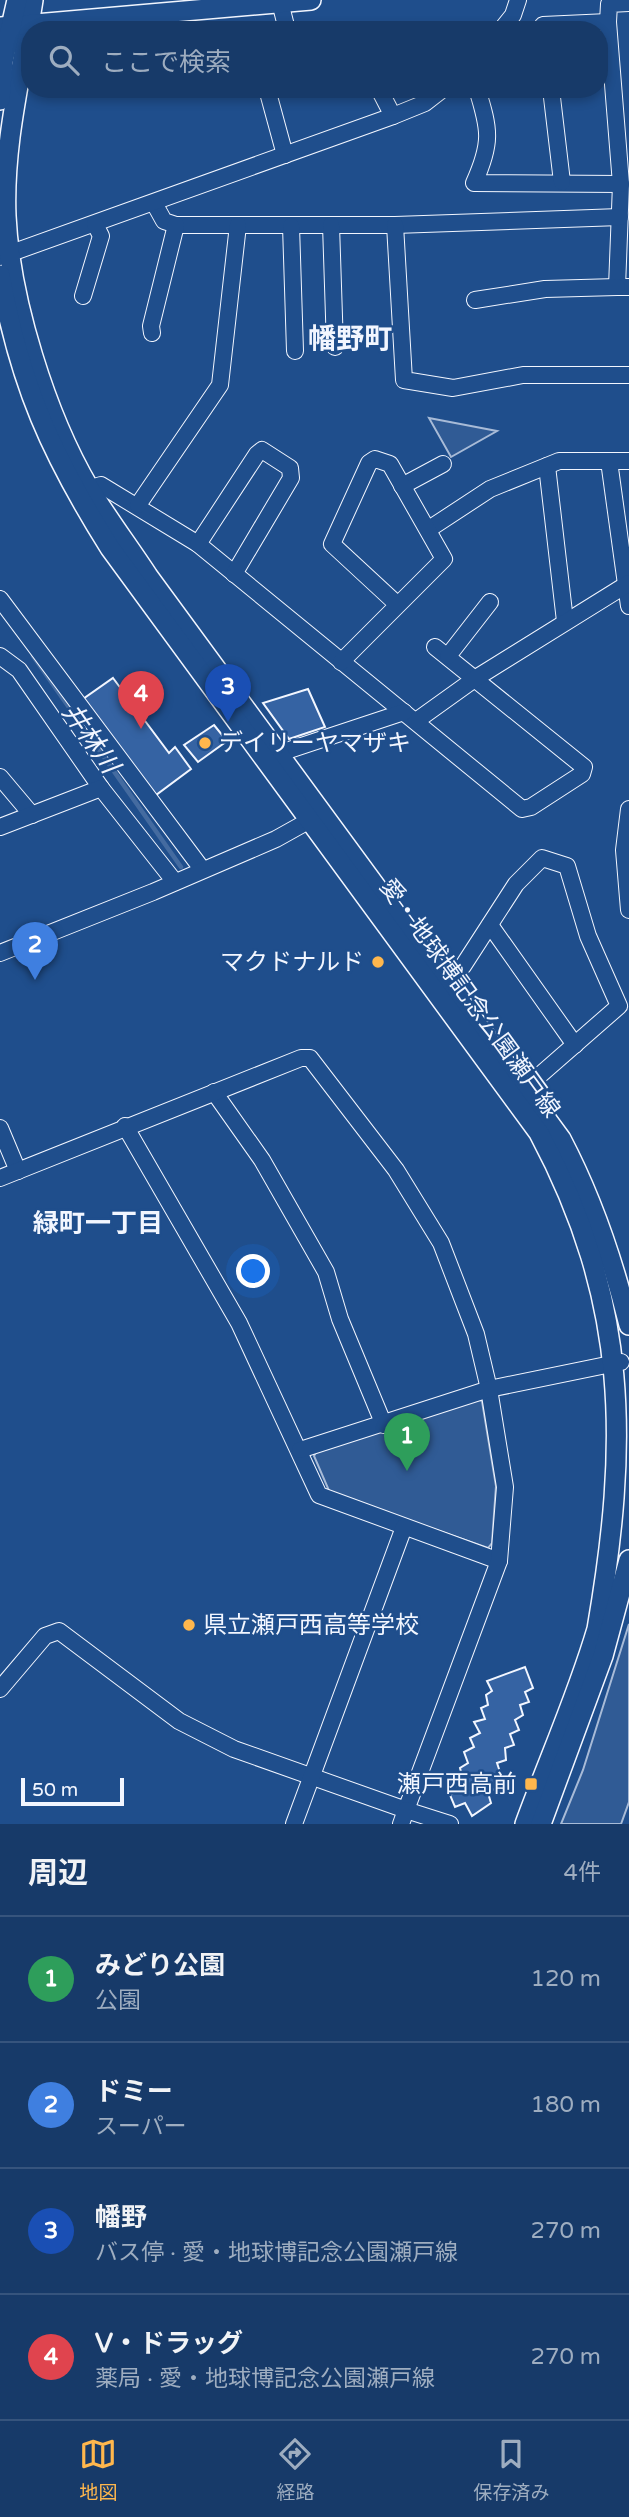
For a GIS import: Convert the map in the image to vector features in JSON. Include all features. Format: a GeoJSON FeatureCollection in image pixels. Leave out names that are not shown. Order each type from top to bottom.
{"type":"FeatureCollection","features":[{"type":"Feature","properties":{"kind":"main road","name":"愛・地球博記念公園瀬戸線"},"geometry":{"type":"LineString","coordinates":[[16,0],[13,26],[16,94],[8,167],[6,255],[45,391],[82,490]]}},
{"type":"Feature","properties":{"kind":"main road","name":"愛・地球博記念公園瀬戸線"},"geometry":{"type":"LineString","coordinates":[[13,26],[33,0]]}},
{"type":"Feature","properties":{"kind":"main road"},"geometry":{"type":"LineString","coordinates":[[63,21],[254,2],[312,0]]}},
{"type":"Feature","properties":{"kind":"main road","name":"愛・地球博記念公園瀬戸線"},"geometry":{"type":"LineString","coordinates":[[0,275],[28,393],[82,490],[148,576],[273,756],[579,1174],[601,1230],[629,1326]]}},
{"type":"Feature","properties":{"kind":"main road","name":"愛・地球博記念公園瀬戸線"},"geometry":{"type":"LineString","coordinates":[[317,816],[445,979],[520,1093],[584,1223],[614,1320],[625,1370],[625,1473],[612,1573],[596,1632],[525,1824]]}},
{"type":"Feature","properties":{"kind":"main road"},"geometry":{"type":"LineString","coordinates":[[541,1824],[603,1656],[627,1580],[629,1560]]}},
{"type":"Feature","properties":{"kind":"street"},"geometry":{"type":"LineString","coordinates":[[508,21],[518,0]]}},
{"type":"Feature","properties":{"kind":"street"},"geometry":{"type":"LineString","coordinates":[[280,2],[285,21]]}},
{"type":"Feature","properties":{"kind":"street"},"geometry":{"type":"LineString","coordinates":[[475,300],[545,289],[623,287],[620,217],[624,192],[623,119],[608,22],[608,4],[629,3]]}},
{"type":"Feature","properties":{"kind":"street"},"geometry":{"type":"LineString","coordinates":[[269,98],[285,155]]}},
{"type":"Feature","properties":{"kind":"street"},"geometry":{"type":"LineString","coordinates":[[384,98],[393,116]]}},
{"type":"Feature","properties":{"kind":"street"},"geometry":{"type":"LineString","coordinates":[[6,255],[393,116],[431,98]]}},
{"type":"Feature","properties":{"kind":"street"},"geometry":{"type":"LineString","coordinates":[[480,98],[490,131],[487,154],[474,183],[562,182],[624,192]]}},
{"type":"Feature","properties":{"kind":"street"},"geometry":{"type":"LineString","coordinates":[[552,98],[562,182]]}},
{"type":"Feature","properties":{"kind":"street"},"geometry":{"type":"LineString","coordinates":[[154,203],[164,220],[176,225],[395,225],[620,217]]}},
{"type":"Feature","properties":{"kind":"street"},"geometry":{"type":"LineString","coordinates":[[83,296],[101,236],[95,224]]}},
{"type":"Feature","properties":{"kind":"street"},"geometry":{"type":"LineString","coordinates":[[152,333],[151,326],[176,225]]}},
{"type":"Feature","properties":{"kind":"street"},"geometry":{"type":"LineString","coordinates":[[138,505],[220,385],[238,225]]}},
{"type":"Feature","properties":{"kind":"street"},"geometry":{"type":"LineString","coordinates":[[331,225],[335,348]]}},
{"type":"Feature","properties":{"kind":"street"},"geometry":{"type":"LineString","coordinates":[[395,225],[404,380],[411,384],[453,388],[523,375],[629,375]]}},
{"type":"Feature","properties":{"kind":"street"},"geometry":{"type":"LineString","coordinates":[[292,226],[295,351]]}},
{"type":"Feature","properties":{"kind":"street"},"geometry":{"type":"LineString","coordinates":[[198,544],[257,454],[262,450],[290,468],[291,478],[234,574]]}},
{"type":"Feature","properties":{"kind":"street"},"geometry":{"type":"LineString","coordinates":[[341,662],[398,606],[444,559],[390,464],[375,459],[369,463],[332,544],[398,606]]}},
{"type":"Feature","properties":{"kind":"street"},"geometry":{"type":"LineString","coordinates":[[429,529],[491,489],[559,461],[629,461]]}},
{"type":"Feature","properties":{"kind":"street"},"geometry":{"type":"LineString","coordinates":[[609,461],[629,606]]}},
{"type":"Feature","properties":{"kind":"street"},"geometry":{"type":"LineString","coordinates":[[402,486],[443,464]]}},
{"type":"Feature","properties":{"kind":"street"},"geometry":{"type":"LineString","coordinates":[[547,466],[565,621]]}},
{"type":"Feature","properties":{"kind":"street"},"geometry":{"type":"LineString","coordinates":[[82,490],[101,485],[138,505],[198,544],[522,809],[531,807],[582,774],[584,767],[442,651],[490,602]]}},
{"type":"Feature","properties":{"kind":"street"},"geometry":{"type":"LineString","coordinates":[[273,756],[410,717],[627,585]]}},
{"type":"Feature","properties":{"kind":"street"},"geometry":{"type":"LineString","coordinates":[[0,599],[202,869]]}},
{"type":"Feature","properties":{"kind":"street"},"geometry":{"type":"LineString","coordinates":[[0,656],[19,670],[101,788],[175,882]]}},
{"type":"Feature","properties":{"kind":"street"},"geometry":{"type":"LineString","coordinates":[[0,777],[32,815]]}},
{"type":"Feature","properties":{"kind":"street"},"geometry":{"type":"LineString","coordinates":[[0,827],[101,788]]}},
{"type":"Feature","properties":{"kind":"street"},"geometry":{"type":"LineString","coordinates":[[629,809],[624,850],[629,910]]}},
{"type":"Feature","properties":{"kind":"street"},"geometry":{"type":"LineString","coordinates":[[0,953],[175,882],[317,816]]}},
{"type":"Feature","properties":{"kind":"street"},"geometry":{"type":"LineString","coordinates":[[445,979],[463,965],[516,884],[542,858],[567,866],[588,936],[619,1006],[520,1093]]}},
{"type":"Feature","properties":{"kind":"street"},"geometry":{"type":"LineString","coordinates":[[490,925],[575,1045]]}},
{"type":"Feature","properties":{"kind":"street"},"geometry":{"type":"LineString","coordinates":[[0,1178],[301,1058],[310,1058],[396,1170],[441,1242],[475,1334],[489,1389],[505,1487],[499,1560],[404,1817]]}},
{"type":"Feature","properties":{"kind":"street"},"geometry":{"type":"LineString","coordinates":[[214,1092],[262,1160],[327,1272],[340,1320],[384,1425]]}},
{"type":"Feature","properties":{"kind":"street"},"geometry":{"type":"LineString","coordinates":[[125,1126],[239,1323],[323,1498],[499,1560]]}},
{"type":"Feature","properties":{"kind":"street"},"geometry":{"type":"LineString","coordinates":[[0,1128],[18,1171]]}},
{"type":"Feature","properties":{"kind":"street"},"geometry":{"type":"LineString","coordinates":[[300,1450],[489,1389],[625,1370]]}},
{"type":"Feature","properties":{"kind":"street"},"geometry":{"type":"LineString","coordinates":[[294,1824],[404,1527]]}},
{"type":"Feature","properties":{"kind":"street"},"geometry":{"type":"LineString","coordinates":[[0,1689],[45,1636],[59,1631],[179,1721],[234,1749],[312,1776],[404,1817],[450,1824]]}},
{"type":"Feature","properties":{"kind":"shaded area"},"geometry":{"type":"Polygon","coordinates":[[[429,418],[497,431],[451,457],[429,418]]]}},
{"type":"Feature","properties":{"kind":"shaded area"},"geometry":{"type":"Polygon","coordinates":[[[478,1399],[482,1401],[496,1486],[492,1543],[488,1548],[330,1493],[314,1456],[316,1452],[478,1399]]]}},
{"type":"Feature","properties":{"kind":"shaded area"},"geometry":{"type":"Polygon","coordinates":[[[629,1624],[629,1802],[621,1824],[561,1824],[583,1770],[629,1624]]]}},
{"type":"Feature","properties":{"kind":"building"},"geometry":{"type":"Polygon","coordinates":[[[113,678],[169,753],[175,747],[191,769],[156,795],[83,699],[113,678]]]}},
{"type":"Feature","properties":{"kind":"building"},"geometry":{"type":"Polygon","coordinates":[[[308,689],[325,727],[289,739],[263,703],[308,689]]]}},
{"type":"Feature","properties":{"kind":"building","name":"デイリーヤマザキ"},"geometry":{"type":"Polygon","coordinates":[[[214,725],[227,741],[198,762],[184,745],[214,725]]]}},
{"type":"Feature","properties":{"kind":"building"},"geometry":{"type":"Polygon","coordinates":[[[525,1667],[533,1688],[525,1692],[529,1702],[520,1705],[523,1715],[515,1720],[519,1730],[510,1734],[514,1745],[505,1748],[506,1760],[497,1763],[501,1775],[495,1777],[496,1788],[488,1793],[491,1803],[472,1816],[465,1803],[455,1807],[450,1795],[459,1790],[455,1780],[462,1776],[460,1768],[468,1763],[464,1752],[474,1747],[470,1738],[480,1733],[474,1722],[485,1719],[481,1708],[488,1705],[486,1695],[492,1691],[487,1681],[525,1667]]]}},
{"type":"Feature","properties":{"kind":"waterway","name":"井林川"},"geometry":{"type":"LineString","coordinates":[[33,656],[181,867]]}},
{"type":"Feature","properties":{"kind":"place","name":"幡野"},"geometry":{"type":"Point","coordinates":[228,722]}},
{"type":"Feature","properties":{"kind":"place","name":"V・ドラッグ"},"geometry":{"type":"Point","coordinates":[141,729]}},
{"type":"Feature","properties":{"kind":"place","name":"デイリーヤマザキ"},"geometry":{"type":"Point","coordinates":[205,743]}},
{"type":"Feature","properties":{"kind":"place","name":"マクドナルド"},"geometry":{"type":"Point","coordinates":[378,962]}},
{"type":"Feature","properties":{"kind":"place","name":"ドミー"},"geometry":{"type":"Point","coordinates":[35,980]}},
{"type":"Feature","properties":{"kind":"place","name":"みどり公園"},"geometry":{"type":"Point","coordinates":[407,1471]}},
{"type":"Feature","properties":{"kind":"place","name":"県立瀬戸西高等学校"},"geometry":{"type":"Point","coordinates":[189,1625]}},
{"type":"Feature","properties":{"kind":"place","name":"瀬戸西高前"},"geometry":{"type":"Point","coordinates":[531,1784]}},
{"type":"Feature","properties":{"kind":"district","name":"幡野町"},"geometry":{"type":"Point","coordinates":[350,338]}},
{"type":"Feature","properties":{"kind":"district","name":"緑町一丁目"},"geometry":{"type":"Point","coordinates":[98,1223]}}]}
